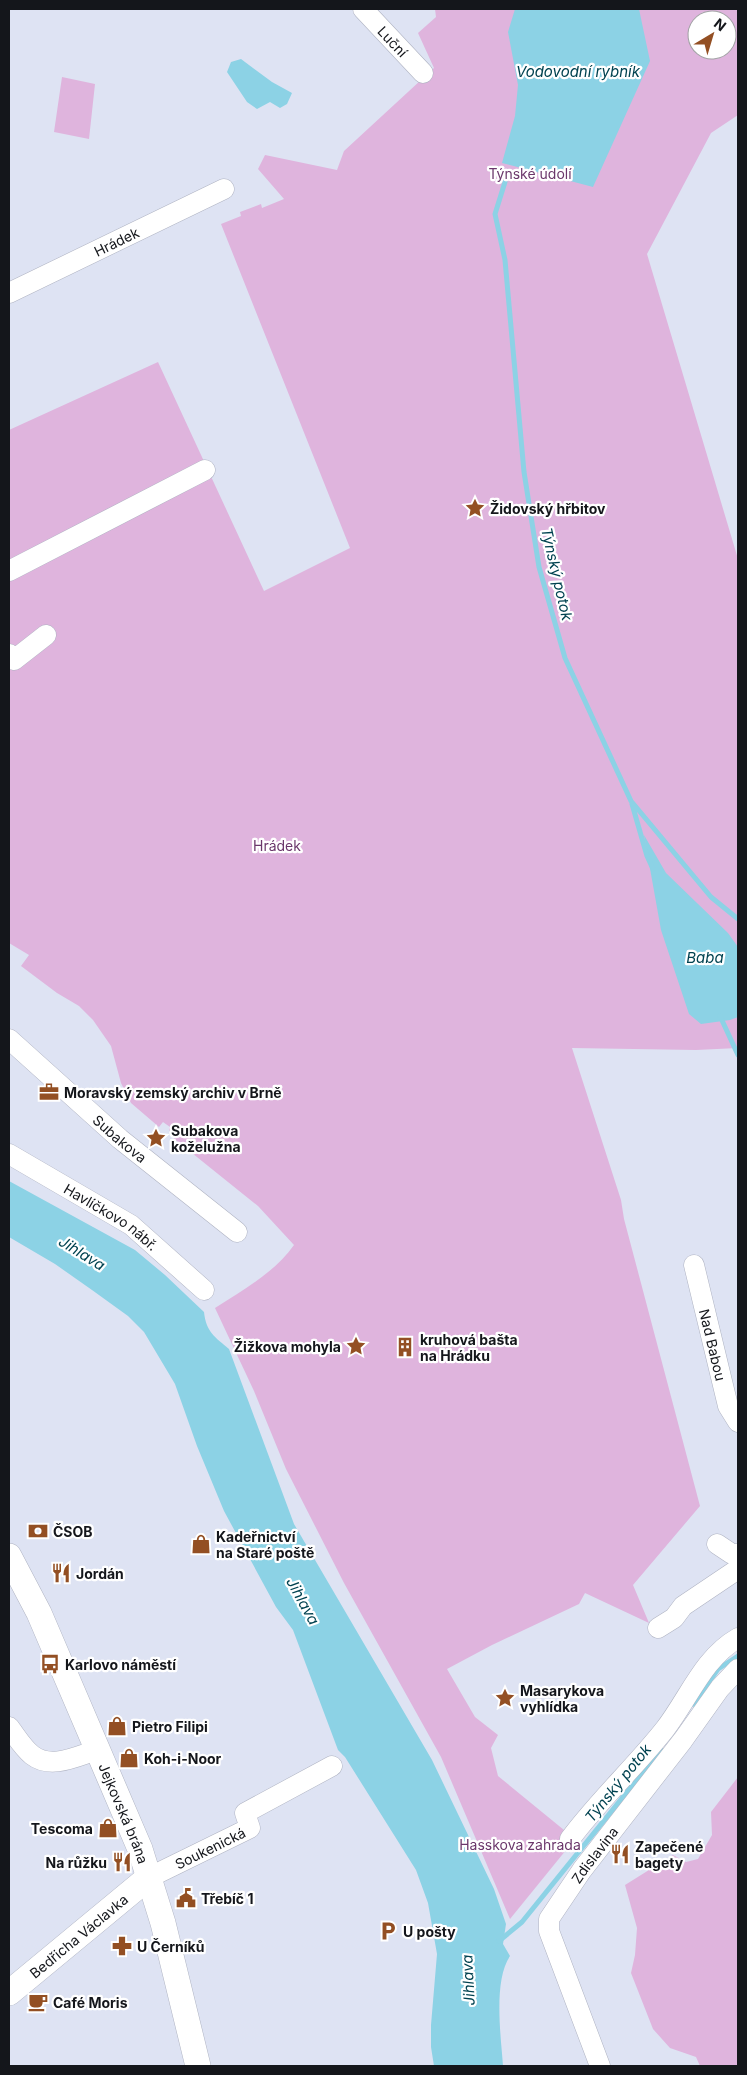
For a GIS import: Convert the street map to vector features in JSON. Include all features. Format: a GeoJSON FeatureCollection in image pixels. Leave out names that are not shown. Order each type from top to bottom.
{"type":"FeatureCollection","features":[{"type":"Feature","properties":{"kind":"street","name":"Luční"},"geometry":{"type":"LineString","coordinates":[[363,9],[424,73]]}},
{"type":"Feature","properties":{"kind":"street","name":"Hrádek"},"geometry":{"type":"LineString","coordinates":[[9,293],[224,189]]}},
{"type":"Feature","properties":{"kind":"street"},"geometry":{"type":"LineString","coordinates":[[9,571],[205,470]]}},
{"type":"Feature","properties":{"kind":"street"},"geometry":{"type":"LineString","coordinates":[[9,654],[14,660],[46,635]]}},
{"type":"Feature","properties":{"kind":"street","name":"Subakova"},"geometry":{"type":"LineString","coordinates":[[9,1039],[120,1139],[237,1232]]}},
{"type":"Feature","properties":{"kind":"street","name":"Havlíčkovo nábř."},"geometry":{"type":"LineString","coordinates":[[9,1154],[130,1225],[204,1290]]}},
{"type":"Feature","properties":{"kind":"street","name":"Nad Babou"},"geometry":{"type":"LineString","coordinates":[[694,1264],[728,1406],[738,1422]]}},
{"type":"Feature","properties":{"kind":"street"},"geometry":{"type":"LineString","coordinates":[[717,1544],[732,1554],[738,1554]]}},
{"type":"Feature","properties":{"kind":"street","name":"Jejkovská brána"},"geometry":{"type":"LineString","coordinates":[[9,1556],[38,1613],[140,1849],[163,1923],[198,2066]]}},
{"type":"Feature","properties":{"kind":"street"},"geometry":{"type":"LineString","coordinates":[[658,1628],[674,1618],[683,1606],[738,1569]]}},
{"type":"Feature","properties":{"kind":"street","name":"Zdislavina"},"geometry":{"type":"LineString","coordinates":[[570,1839],[665,1728],[705,1667],[726,1645],[738,1638]]}},
{"type":"Feature","properties":{"kind":"street","name":"Zdislavina"},"geometry":{"type":"LineString","coordinates":[[600,2066],[549,1931],[549,1919],[582,1870],[684,1740],[720,1688],[738,1669]]}},
{"type":"Feature","properties":{"kind":"street"},"geometry":{"type":"LineString","coordinates":[[9,1727],[31,1754],[43,1761],[66,1760],[97,1750]]}},
{"type":"Feature","properties":{"kind":"street","name":"Soukenická"},"geometry":{"type":"LineString","coordinates":[[148,1878],[250,1828],[245,1813],[332,1766]]}},
{"type":"Feature","properties":{"kind":"street","name":"Bedřicha Václavka"},"geometry":{"type":"LineString","coordinates":[[9,1993],[148,1878]]}},
{"type":"Feature","properties":{"kind":"green space"},"geometry":{"type":"Polygon","coordinates":[[[435,9],[738,9],[738,115],[711,133],[647,254],[738,559],[738,1048],[696,1050],[572,1048],[621,1200],[624,1219],[700,1506],[633,1585],[649,1623],[585,1593],[579,1604],[492,1645],[447,1669],[475,1717],[498,1735],[491,1748],[498,1776],[575,1839],[510,1919],[441,1757],[344,1583],[286,1469],[254,1391],[215,1308],[268,1272],[294,1245],[258,1206],[172,1137],[170,1127],[163,1122],[159,1127],[131,1103],[121,1083],[111,1046],[93,1020],[79,1006],[57,993],[21,966],[29,955],[9,943],[9,430],[158,362],[264,591],[350,548],[221,224],[241,216],[240,212],[261,204],[262,208],[284,199],[258,169],[265,155],[337,170],[344,151],[434,68],[418,33],[436,17],[435,9]]]}},
{"type":"Feature","properties":{"kind":"green space"},"geometry":{"type":"Polygon","coordinates":[[[62,77],[95,84],[89,139],[54,132],[62,77]]]}},
{"type":"Feature","properties":{"kind":"green space"},"geometry":{"type":"Polygon","coordinates":[[[738,1777],[738,2066],[700,2066],[696,2057],[670,2048],[653,2029],[631,1973],[635,1955],[637,1928],[625,1885],[673,1855],[686,1862],[698,1859],[712,1835],[711,1812],[738,1777]]]}},
{"type":"Feature","properties":{"kind":"water","name":"Vodovodní rybník"},"geometry":{"type":"Polygon","coordinates":[[[515,9],[639,9],[650,61],[593,187],[502,163],[515,116],[518,85],[508,32],[515,9]]]}},
{"type":"Feature","properties":{"kind":"water"},"geometry":{"type":"Polygon","coordinates":[[[241,59],[272,82],[292,93],[287,104],[280,108],[270,102],[257,109],[247,102],[227,72],[231,62],[241,59]]]}},
{"type":"Feature","properties":{"kind":"water","name":"Baba"},"geometry":{"type":"Polygon","coordinates":[[[644,835],[666,873],[728,933],[738,947],[738,1017],[701,1024],[689,1014],[661,930],[644,835]]]}},
{"type":"Feature","properties":{"kind":"water","name":"Jihlava"},"geometry":{"type":"Polygon","coordinates":[[[9,1181],[135,1250],[204,1312],[209,1329],[229,1349],[294,1524],[432,1760],[494,1889],[506,1924],[503,1944],[510,1956],[501,1980],[500,1994],[499,2010],[503,2066],[434,2066],[431,2047],[431,2025],[437,1954],[428,1903],[416,1870],[345,1757],[338,1750],[293,1630],[276,1607],[224,1511],[197,1446],[175,1384],[144,1332],[128,1316],[55,1264],[9,1237],[9,1181]]]}},
{"type":"Feature","properties":{"kind":"waterway","name":"Týnský potok"},"geometry":{"type":"LineString","coordinates":[[505,182],[495,214],[505,260],[524,472],[539,567],[565,658],[631,801],[711,897],[738,919]]}},
{"type":"Feature","properties":{"kind":"waterway"},"geometry":{"type":"LineString","coordinates":[[632,804],[647,856],[653,869]]}},
{"type":"Feature","properties":{"kind":"waterway"},"geometry":{"type":"LineString","coordinates":[[720,1016],[738,1055]]}},
{"type":"Feature","properties":{"kind":"waterway","name":"Týnský potok"},"geometry":{"type":"LineString","coordinates":[[693,1704],[718,1669],[738,1656]]}},
{"type":"Feature","properties":{"kind":"waterway","name":"Týnský potok"},"geometry":{"type":"LineString","coordinates":[[499,1941],[522,1922],[661,1750]]}},
{"type":"Feature","properties":{"kind":"place","name":"Židovský hřbitov"},"geometry":{"type":"Point","coordinates":[475,508]}},
{"type":"Feature","properties":{"kind":"place","name":"Moravský zemský archiv v Brně"},"geometry":{"type":"Point","coordinates":[49,1092]}},
{"type":"Feature","properties":{"kind":"place","name":"Subakova koželužna"},"geometry":{"type":"Point","coordinates":[156,1138]}},
{"type":"Feature","properties":{"kind":"place","name":"Žižkova mohyla"},"geometry":{"type":"Point","coordinates":[356,1346]}},
{"type":"Feature","properties":{"kind":"place","name":"kruhová bašta na Hrádku"},"geometry":{"type":"Point","coordinates":[405,1347]}},
{"type":"Feature","properties":{"kind":"place","name":"ČSOB"},"geometry":{"type":"Point","coordinates":[38,1531]}},
{"type":"Feature","properties":{"kind":"place","name":"Kadeřnictví na Staré poště"},"geometry":{"type":"Point","coordinates":[201,1544]}},
{"type":"Feature","properties":{"kind":"place","name":"Jordán"},"geometry":{"type":"Point","coordinates":[61,1573]}},
{"type":"Feature","properties":{"kind":"place","name":"Karlovo náměstí"},"geometry":{"type":"Point","coordinates":[50,1664]}},
{"type":"Feature","properties":{"kind":"place","name":"Masarykova vyhlídka"},"geometry":{"type":"Point","coordinates":[505,1698]}},
{"type":"Feature","properties":{"kind":"place","name":"Pietro Filipi"},"geometry":{"type":"Point","coordinates":[117,1726]}},
{"type":"Feature","properties":{"kind":"place","name":"Koh-i-Noor"},"geometry":{"type":"Point","coordinates":[129,1758]}},
{"type":"Feature","properties":{"kind":"place","name":"Tescoma"},"geometry":{"type":"Point","coordinates":[108,1828]}},
{"type":"Feature","properties":{"kind":"place","name":"Zapečené bagety"},"geometry":{"type":"Point","coordinates":[620,1854]}},
{"type":"Feature","properties":{"kind":"place","name":"Na růžku"},"geometry":{"type":"Point","coordinates":[122,1862]}},
{"type":"Feature","properties":{"kind":"place","name":"Třebíč 1"},"geometry":{"type":"Point","coordinates":[186,1898]}},
{"type":"Feature","properties":{"kind":"place","name":"U pošty"},"geometry":{"type":"Point","coordinates":[388,1931]}},
{"type":"Feature","properties":{"kind":"place","name":"U Černíků"},"geometry":{"type":"Point","coordinates":[122,1946]}},
{"type":"Feature","properties":{"kind":"place","name":"Café Moris"},"geometry":{"type":"Point","coordinates":[38,2002]}},
{"type":"Feature","properties":{"kind":"park label","name":"Týnské údolí"},"geometry":{"type":"Point","coordinates":[530,173]}},
{"type":"Feature","properties":{"kind":"park label","name":"Hasskova zahrada"},"geometry":{"type":"Point","coordinates":[520,1844]}}]}
